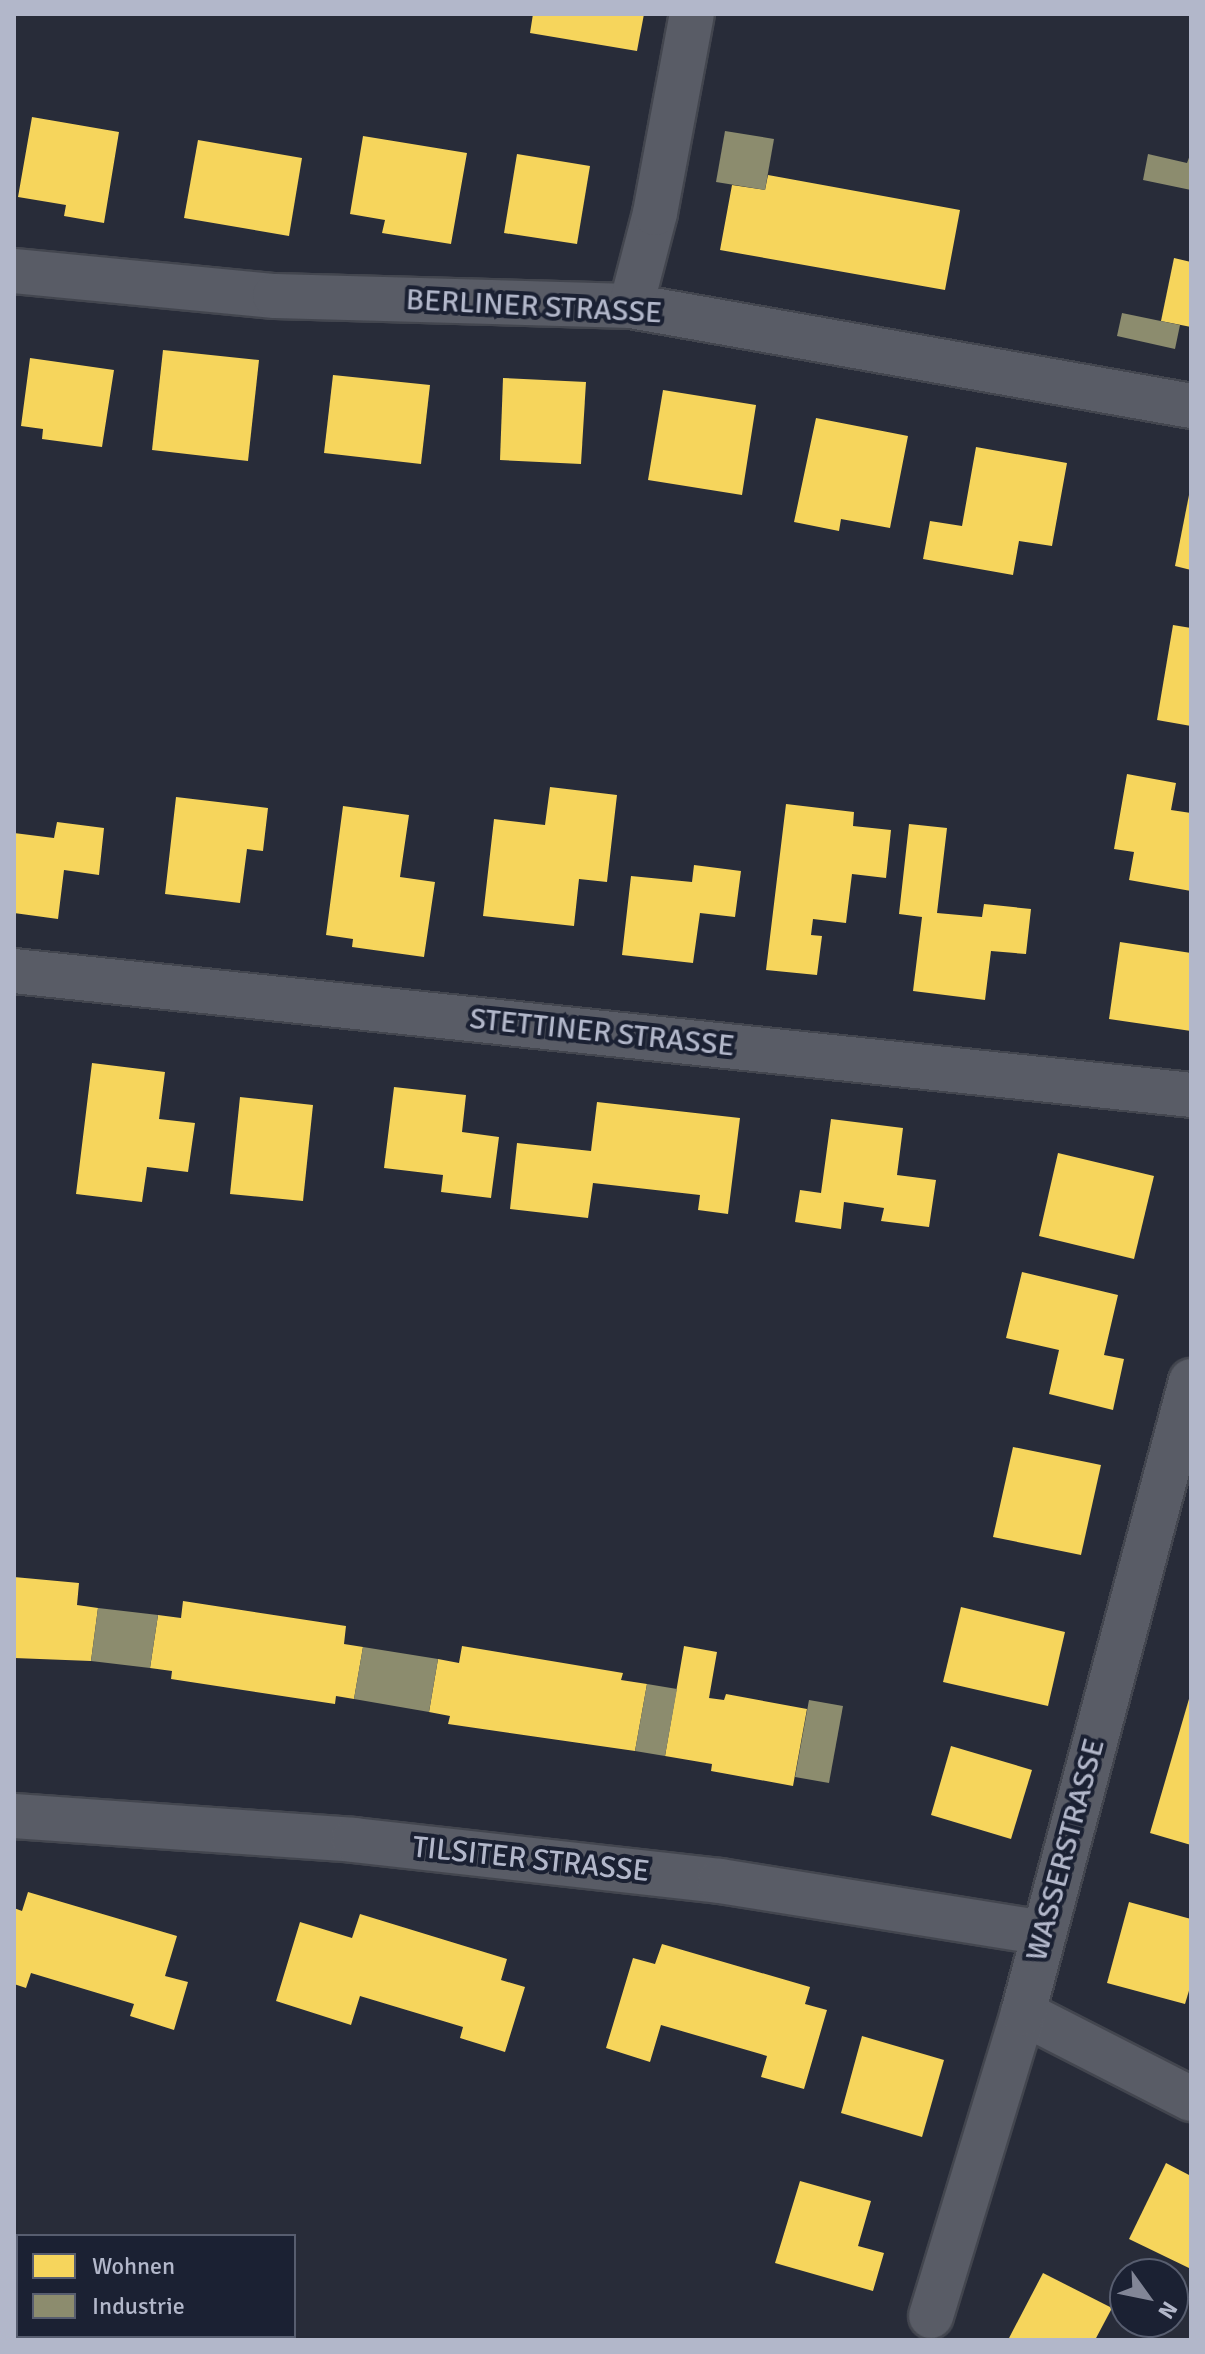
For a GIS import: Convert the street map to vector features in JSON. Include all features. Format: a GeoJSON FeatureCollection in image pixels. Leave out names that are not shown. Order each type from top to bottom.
{"type":"FeatureCollection","features":[{"type":"Feature","properties":{"kind":"street"},"geometry":{"type":"LineString","coordinates":[[631,306],[655,213],[692,14]]}},
{"type":"Feature","properties":{"kind":"street","name":"BERLINER STRASSE"},"geometry":{"type":"LineString","coordinates":[[14,271],[275,296],[631,306],[1191,406]]}},
{"type":"Feature","properties":{"kind":"street","name":"STETTINER STRASSE"},"geometry":{"type":"LineString","coordinates":[[14,971],[1191,1095]]}},
{"type":"Feature","properties":{"kind":"street","name":"WASSERSTRASSE"},"geometry":{"type":"LineString","coordinates":[[931,2316],[1023,2013],[1190,1392]]}},
{"type":"Feature","properties":{"kind":"street","name":"TILSITER STRASSE"},"geometry":{"type":"LineString","coordinates":[[14,1816],[354,1840],[704,1879],[1044,1933]]}},
{"type":"Feature","properties":{"kind":"street"},"geometry":{"type":"LineString","coordinates":[[1023,2013],[1191,2099]]}},
{"type":"Feature","properties":{"kind":"building: Wohnen"},"geometry":{"type":"Polygon","coordinates":[[[533,14],[644,14],[637,51],[530,33],[533,14]]]}},
{"type":"Feature","properties":{"kind":"building: Wohnen"},"geometry":{"type":"Polygon","coordinates":[[[32,117],[119,132],[104,223],[64,216],[66,205],[18,197],[32,117]]]}},
{"type":"Feature","properties":{"kind":"building: Wohnen"},"geometry":{"type":"Polygon","coordinates":[[[363,136],[467,153],[451,244],[382,233],[385,220],[350,214],[363,136]]]}},
{"type":"Feature","properties":{"kind":"building: Wohnen"},"geometry":{"type":"Polygon","coordinates":[[[198,140],[302,158],[289,236],[184,218],[198,140]]]}},
{"type":"Feature","properties":{"kind":"building: Wohnen"},"geometry":{"type":"Polygon","coordinates":[[[517,154],[590,166],[577,244],[504,233],[517,154]]]}},
{"type":"Feature","properties":{"kind":"building: Wohnen"},"geometry":{"type":"Polygon","coordinates":[[[768,175],[960,210],[945,290],[720,250],[732,185],[765,190],[768,175]]]}},
{"type":"Feature","properties":{"kind":"building: Wohnen"},"geometry":{"type":"Polygon","coordinates":[[[1174,258],[1191,262],[1191,327],[1161,321],[1174,258]]]}},
{"type":"Feature","properties":{"kind":"building: Wohnen"},"geometry":{"type":"Polygon","coordinates":[[[163,350],[259,360],[248,461],[152,450],[163,350]]]}},
{"type":"Feature","properties":{"kind":"building: Wohnen"},"geometry":{"type":"Polygon","coordinates":[[[30,358],[114,370],[102,447],[42,439],[43,429],[21,426],[30,358]]]}},
{"type":"Feature","properties":{"kind":"building: Wohnen"},"geometry":{"type":"Polygon","coordinates":[[[333,375],[430,385],[421,464],[324,453],[333,375]]]}},
{"type":"Feature","properties":{"kind":"building: Wohnen"},"geometry":{"type":"Polygon","coordinates":[[[503,378],[586,382],[581,464],[500,460],[503,378]]]}},
{"type":"Feature","properties":{"kind":"building: Wohnen"},"geometry":{"type":"Polygon","coordinates":[[[663,390],[756,405],[742,495],[648,480],[663,390]]]}},
{"type":"Feature","properties":{"kind":"building: Wohnen"},"geometry":{"type":"Polygon","coordinates":[[[816,418],[908,436],[890,528],[841,519],[839,531],[794,522],[816,418]]]}},
{"type":"Feature","properties":{"kind":"building: Wohnen"},"geometry":{"type":"Polygon","coordinates":[[[976,447],[1067,463],[1052,546],[1019,541],[1013,575],[923,559],[930,521],[962,526],[976,447]]]}},
{"type":"Feature","properties":{"kind":"building: Wohnen"},"geometry":{"type":"Polygon","coordinates":[[[1191,490],[1191,570],[1175,566],[1191,490]]]}},
{"type":"Feature","properties":{"kind":"building: Wohnen"},"geometry":{"type":"Polygon","coordinates":[[[1173,625],[1191,628],[1191,726],[1157,720],[1173,625]]]}},
{"type":"Feature","properties":{"kind":"building: Wohnen"},"geometry":{"type":"Polygon","coordinates":[[[1127,774],[1176,783],[1171,810],[1191,813],[1191,891],[1129,880],[1134,852],[1114,849],[1127,774]]]}},
{"type":"Feature","properties":{"kind":"building: Wohnen"},"geometry":{"type":"Polygon","coordinates":[[[550,787],[617,795],[607,882],[579,879],[574,926],[483,916],[494,819],[545,825],[550,787]]]}},
{"type":"Feature","properties":{"kind":"building: Wohnen"},"geometry":{"type":"Polygon","coordinates":[[[176,797],[268,808],[263,851],[247,849],[240,903],[165,894],[176,797]]]}},
{"type":"Feature","properties":{"kind":"building: Wohnen"},"geometry":{"type":"Polygon","coordinates":[[[786,804],[854,812],[853,826],[891,830],[886,878],[852,874],[846,923],[813,919],[811,935],[822,936],[817,975],[766,970],[786,804]]]}},
{"type":"Feature","properties":{"kind":"building: Wohnen"},"geometry":{"type":"Polygon","coordinates":[[[343,806],[409,815],[400,877],[435,882],[424,957],[352,947],[353,939],[326,935],[343,806]]]}},
{"type":"Feature","properties":{"kind":"building: Wohnen"},"geometry":{"type":"Polygon","coordinates":[[[57,822],[104,828],[99,875],[64,870],[58,919],[14,913],[14,833],[54,838],[57,822]]]}},
{"type":"Feature","properties":{"kind":"building: Wohnen"},"geometry":{"type":"Polygon","coordinates":[[[909,824],[947,828],[937,913],[982,917],[984,904],[1031,909],[1026,954],[991,951],[985,1000],[913,991],[922,917],[899,914],[909,824]]]}},
{"type":"Feature","properties":{"kind":"building: Wohnen"},"geometry":{"type":"Polygon","coordinates":[[[694,865],[741,871],[735,917],[700,913],[693,963],[622,955],[631,876],[692,882],[694,865]]]}},
{"type":"Feature","properties":{"kind":"building: Wohnen"},"geometry":{"type":"Polygon","coordinates":[[[1120,942],[1191,953],[1191,1031],[1109,1019],[1120,942]]]}},
{"type":"Feature","properties":{"kind":"building: Wohnen"},"geometry":{"type":"Polygon","coordinates":[[[92,1063],[165,1072],[159,1119],[195,1123],[188,1172],[147,1167],[142,1202],[76,1194],[92,1063]]]}},
{"type":"Feature","properties":{"kind":"building: Wohnen"},"geometry":{"type":"Polygon","coordinates":[[[394,1087],[466,1095],[462,1132],[499,1137],[491,1198],[441,1192],[443,1175],[384,1168],[394,1087]]]}},
{"type":"Feature","properties":{"kind":"building: Wohnen"},"geometry":{"type":"Polygon","coordinates":[[[240,1097],[313,1105],[303,1201],[230,1194],[240,1097]]]}},
{"type":"Feature","properties":{"kind":"building: Wohnen"},"geometry":{"type":"Polygon","coordinates":[[[597,1102],[740,1118],[728,1214],[698,1210],[700,1195],[593,1183],[588,1218],[510,1209],[517,1143],[591,1151],[597,1102]]]}},
{"type":"Feature","properties":{"kind":"building: Wohnen"},"geometry":{"type":"Polygon","coordinates":[[[831,1119],[903,1128],[897,1175],[936,1180],[929,1227],[881,1221],[884,1208],[844,1202],[841,1229],[795,1222],[800,1190],[821,1193],[831,1119]]]}},
{"type":"Feature","properties":{"kind":"building: Wohnen"},"geometry":{"type":"Polygon","coordinates":[[[1058,1153],[1154,1176],[1134,1259],[1039,1236],[1058,1153]]]}},
{"type":"Feature","properties":{"kind":"building: Wohnen"},"geometry":{"type":"Polygon","coordinates":[[[1022,1272],[1118,1295],[1104,1355],[1124,1359],[1113,1410],[1049,1394],[1059,1350],[1006,1338],[1022,1272]]]}},
{"type":"Feature","properties":{"kind":"building: Wohnen"},"geometry":{"type":"Polygon","coordinates":[[[1013,1447],[1101,1465],[1081,1555],[993,1537],[1013,1447]]]}},
{"type":"Feature","properties":{"kind":"building: Wohnen"},"geometry":{"type":"Polygon","coordinates":[[[14,1577],[79,1583],[77,1605],[98,1608],[91,1661],[14,1658],[14,1577]]]}},
{"type":"Feature","properties":{"kind":"building: Wohnen"},"geometry":{"type":"Polygon","coordinates":[[[183,1601],[346,1626],[344,1644],[363,1647],[354,1699],[336,1696],[335,1704],[171,1679],[172,1671],[150,1668],[158,1615],[181,1618],[183,1601]]]}},
{"type":"Feature","properties":{"kind":"building: Wohnen"},"geometry":{"type":"Polygon","coordinates":[[[961,1607],[1065,1632],[1048,1706],[943,1682],[961,1607]]]}},
{"type":"Feature","properties":{"kind":"building: Wohnen"},"geometry":{"type":"Polygon","coordinates":[[[462,1646],[623,1673],[621,1680],[647,1684],[635,1751],[448,1724],[450,1716],[429,1712],[438,1659],[459,1663],[462,1646]]]}},
{"type":"Feature","properties":{"kind":"building: Wohnen"},"geometry":{"type":"Polygon","coordinates":[[[684,1646],[717,1652],[709,1698],[724,1700],[726,1694],[807,1709],[793,1786],[711,1771],[712,1764],[665,1756],[684,1646]]]}},
{"type":"Feature","properties":{"kind":"building: Wohnen"},"geometry":{"type":"Polygon","coordinates":[[[1191,1692],[1191,1845],[1150,1833],[1191,1692]]]}},
{"type":"Feature","properties":{"kind":"building: Wohnen"},"geometry":{"type":"Polygon","coordinates":[[[951,1746],[1032,1770],[1011,1839],[931,1815],[951,1746]]]}},
{"type":"Feature","properties":{"kind":"building: Wohnen"},"geometry":{"type":"Polygon","coordinates":[[[28,1892],[177,1936],[165,1976],[188,1982],[174,2030],[130,2016],[134,2004],[31,1973],[26,1988],[14,1984],[14,1908],[22,1911],[28,1892]]]}},
{"type":"Feature","properties":{"kind":"building: Wohnen"},"geometry":{"type":"Polygon","coordinates":[[[1129,1902],[1191,1919],[1191,1984],[1185,2004],[1107,1983],[1129,1902]]]}},
{"type":"Feature","properties":{"kind":"building: Wohnen"},"geometry":{"type":"Polygon","coordinates":[[[360,1914],[507,1959],[501,1980],[525,1987],[505,2052],[460,2038],[463,2027],[360,1996],[351,2025],[276,2001],[300,1922],[352,1938],[360,1914]]]}},
{"type":"Feature","properties":{"kind":"building: Wohnen"},"geometry":{"type":"Polygon","coordinates":[[[662,1944],[810,1987],[805,2004],[827,2010],[804,2089],[761,2077],[767,2056],[661,2025],[650,2062],[606,2048],[633,1958],[655,1964],[662,1944]]]}},
{"type":"Feature","properties":{"kind":"building: Wohnen"},"geometry":{"type":"Polygon","coordinates":[[[862,2036],[944,2060],[922,2137],[841,2113],[862,2036]]]}},
{"type":"Feature","properties":{"kind":"building: Wohnen"},"geometry":{"type":"Polygon","coordinates":[[[1166,2163],[1191,2176],[1191,2269],[1189,2258],[1168,2258],[1129,2239],[1166,2163]]]}},
{"type":"Feature","properties":{"kind":"building: Wohnen"},"geometry":{"type":"Polygon","coordinates":[[[800,2181],[871,2201],[858,2246],[884,2253],[873,2291],[775,2263],[800,2181]]]}},
{"type":"Feature","properties":{"kind":"building: Wohnen"},"geometry":{"type":"Polygon","coordinates":[[[1043,2273],[1109,2306],[1109,2314],[1095,2340],[1008,2340],[1043,2273]]]}},
{"type":"Feature","properties":{"kind":"building: Industrie"},"geometry":{"type":"Polygon","coordinates":[[[725,131],[774,139],[765,190],[716,182],[725,131]]]}},
{"type":"Feature","properties":{"kind":"building: Industrie"},"geometry":{"type":"Polygon","coordinates":[[[1191,152],[1191,190],[1143,180],[1148,154],[1187,163],[1191,152]]]}},
{"type":"Feature","properties":{"kind":"building: Industrie"},"geometry":{"type":"Polygon","coordinates":[[[1122,313],[1180,325],[1175,349],[1117,336],[1122,313]]]}},
{"type":"Feature","properties":{"kind":"building: Industrie"},"geometry":{"type":"Polygon","coordinates":[[[98,1608],[158,1615],[150,1668],[91,1661],[98,1608]]]}},
{"type":"Feature","properties":{"kind":"building: Industrie"},"geometry":{"type":"Polygon","coordinates":[[[363,1647],[438,1659],[429,1712],[354,1699],[363,1647]]]}},
{"type":"Feature","properties":{"kind":"building: Industrie"},"geometry":{"type":"Polygon","coordinates":[[[647,1684],[677,1689],[665,1756],[635,1751],[647,1684]]]}},
{"type":"Feature","properties":{"kind":"building: Industrie"},"geometry":{"type":"Polygon","coordinates":[[[809,1700],[843,1706],[829,1783],[795,1777],[809,1700]]]}}]}
